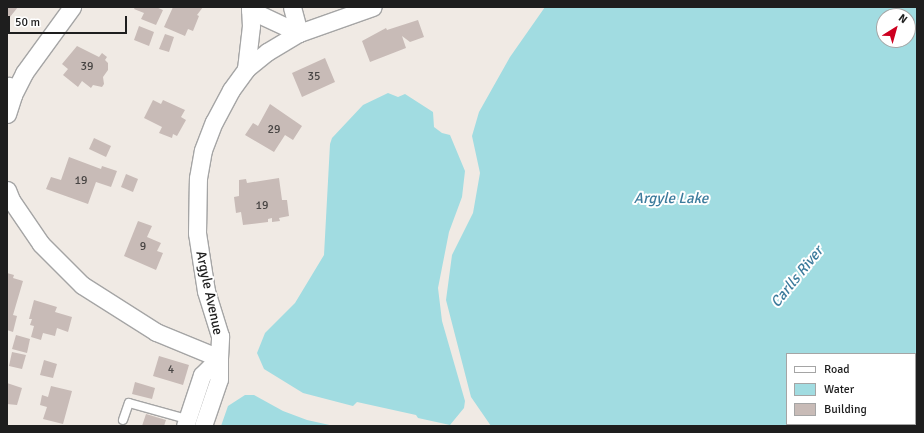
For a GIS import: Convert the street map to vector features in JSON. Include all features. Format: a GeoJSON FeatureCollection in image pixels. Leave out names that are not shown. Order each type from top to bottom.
{"type":"FeatureCollection","features":[{"type":"Feature","properties":{"kind":"street"},"geometry":{"type":"LineString","coordinates":[[7,114],[10,89],[24,73],[72,7]]}},
{"type":"Feature","properties":{"kind":"street"},"geometry":{"type":"LineString","coordinates":[[292,7],[299,33]]}},
{"type":"Feature","properties":{"kind":"street","name":"Argyle Avenue"},"geometry":{"type":"LineString","coordinates":[[204,425],[219,379],[220,336],[206,291],[197,233],[198,178],[203,150],[214,122],[231,90],[246,69],[267,52],[299,33],[373,7]]}},
{"type":"Feature","properties":{"kind":"street"},"geometry":{"type":"LineString","coordinates":[[246,69],[250,9],[299,33]]}},
{"type":"Feature","properties":{"kind":"street"},"geometry":{"type":"LineString","coordinates":[[7,190],[10,200],[41,244],[82,285],[156,332],[219,358],[202,375],[185,422]]}},
{"type":"Feature","properties":{"kind":"lane"},"geometry":{"type":"LineString","coordinates":[[123,420],[129,403],[185,422],[204,425]]}},
{"type":"Feature","properties":{"kind":"water","name":"Argyle Lake"},"geometry":{"type":"Polygon","coordinates":[[[545,7],[917,7],[917,426],[491,426],[471,397],[446,300],[452,255],[473,213],[480,173],[472,136],[479,112],[510,57],[545,7]]]}},
{"type":"Feature","properties":{"kind":"water"},"geometry":{"type":"Polygon","coordinates":[[[388,93],[398,97],[405,94],[433,112],[434,127],[442,133],[450,135],[465,171],[462,197],[449,232],[438,288],[442,321],[465,401],[464,408],[450,425],[418,418],[416,415],[357,402],[353,406],[303,393],[264,369],[257,353],[265,333],[295,303],[324,255],[330,144],[332,138],[363,105],[388,93]]]}},
{"type":"Feature","properties":{"kind":"water"},"geometry":{"type":"Polygon","coordinates":[[[245,395],[254,395],[283,411],[307,420],[334,426],[221,426],[228,406],[245,395]]]}},
{"type":"Feature","properties":{"kind":"building"},"geometry":{"type":"Polygon","coordinates":[[[7,7],[18,7],[10,17],[7,15],[7,7]]]}},
{"type":"Feature","properties":{"kind":"building"},"geometry":{"type":"Polygon","coordinates":[[[135,7],[156,7],[163,10],[156,25],[141,19],[144,13],[134,9],[135,7]]]}},
{"type":"Feature","properties":{"kind":"building"},"geometry":{"type":"Polygon","coordinates":[[[173,7],[203,7],[197,15],[199,16],[193,31],[188,29],[185,36],[164,27],[173,7]]]}},
{"type":"Feature","properties":{"kind":"building"},"geometry":{"type":"Polygon","coordinates":[[[418,20],[424,37],[410,42],[402,36],[406,48],[370,62],[362,41],[386,28],[387,30],[418,20]]]}},
{"type":"Feature","properties":{"kind":"building"},"geometry":{"type":"Polygon","coordinates":[[[139,26],[154,32],[149,46],[134,40],[139,26]]]}},
{"type":"Feature","properties":{"kind":"building"},"geometry":{"type":"Polygon","coordinates":[[[165,34],[174,37],[169,52],[159,49],[165,34]]]}},
{"type":"Feature","properties":{"kind":"building"},"geometry":{"type":"Polygon","coordinates":[[[77,46],[99,57],[102,53],[107,57],[105,60],[108,63],[108,70],[103,77],[104,84],[102,87],[93,85],[91,88],[82,81],[78,87],[63,75],[68,69],[62,64],[77,46]]]}},
{"type":"Feature","properties":{"kind":"building"},"geometry":{"type":"Polygon","coordinates":[[[325,58],[335,82],[302,97],[292,73],[325,58]]]}},
{"type":"Feature","properties":{"kind":"building"},"geometry":{"type":"Polygon","coordinates":[[[153,100],[161,104],[163,100],[185,110],[181,117],[186,120],[177,136],[173,134],[172,138],[159,133],[162,127],[144,118],[153,100]]]}},
{"type":"Feature","properties":{"kind":"building"},"geometry":{"type":"Polygon","coordinates":[[[270,104],[302,126],[293,140],[285,135],[274,152],[245,135],[253,123],[258,126],[270,104]]]}},
{"type":"Feature","properties":{"kind":"building"},"geometry":{"type":"Polygon","coordinates":[[[94,138],[111,146],[106,157],[89,149],[94,138]]]}},
{"type":"Feature","properties":{"kind":"building"},"geometry":{"type":"Polygon","coordinates":[[[69,157],[101,169],[102,166],[117,171],[111,187],[96,182],[88,204],[46,189],[51,177],[61,180],[69,157]]]}},
{"type":"Feature","properties":{"kind":"building"},"geometry":{"type":"Polygon","coordinates":[[[126,174],[138,179],[133,192],[121,187],[126,174]]]}},
{"type":"Feature","properties":{"kind":"building"},"geometry":{"type":"Polygon","coordinates":[[[279,178],[282,200],[287,200],[289,216],[279,218],[280,221],[272,222],[272,218],[268,219],[268,222],[243,225],[241,212],[236,213],[234,197],[239,196],[239,180],[246,179],[247,183],[279,178]]]}},
{"type":"Feature","properties":{"kind":"building"},"geometry":{"type":"Polygon","coordinates":[[[138,221],[152,226],[147,237],[161,243],[157,251],[163,253],[156,270],[124,256],[138,221]]]}},
{"type":"Feature","properties":{"kind":"building"},"geometry":{"type":"Polygon","coordinates":[[[7,273],[14,275],[13,278],[23,281],[13,315],[17,316],[13,332],[7,330],[7,273]]]}},
{"type":"Feature","properties":{"kind":"building"},"geometry":{"type":"Polygon","coordinates":[[[34,300],[57,307],[55,312],[72,317],[68,332],[57,328],[55,336],[43,333],[41,340],[31,337],[34,326],[30,325],[32,319],[29,319],[34,300]]]}},
{"type":"Feature","properties":{"kind":"building"},"geometry":{"type":"Polygon","coordinates":[[[16,335],[30,339],[27,353],[12,349],[16,335]]]}},
{"type":"Feature","properties":{"kind":"building"},"geometry":{"type":"Polygon","coordinates":[[[12,352],[26,355],[22,369],[9,366],[12,352]]]}},
{"type":"Feature","properties":{"kind":"building"},"geometry":{"type":"Polygon","coordinates":[[[159,356],[189,365],[183,385],[153,376],[159,356]]]}},
{"type":"Feature","properties":{"kind":"building"},"geometry":{"type":"Polygon","coordinates":[[[44,360],[57,364],[53,378],[40,375],[44,360]]]}},
{"type":"Feature","properties":{"kind":"building"},"geometry":{"type":"Polygon","coordinates":[[[135,382],[155,388],[152,399],[132,394],[135,382]]]}},
{"type":"Feature","properties":{"kind":"building"},"geometry":{"type":"Polygon","coordinates":[[[7,383],[22,388],[17,405],[7,404],[7,383]]]}},
{"type":"Feature","properties":{"kind":"building"},"geometry":{"type":"Polygon","coordinates":[[[51,386],[72,391],[63,424],[43,419],[47,407],[40,405],[42,395],[48,397],[51,386]]]}},
{"type":"Feature","properties":{"kind":"building"},"geometry":{"type":"Polygon","coordinates":[[[146,414],[166,420],[164,426],[142,426],[146,414]]]}},
{"type":"Feature","properties":{"kind":"water label","name":"Carlls River"},"geometry":{"type":"Point","coordinates":[797,277]}}]}
